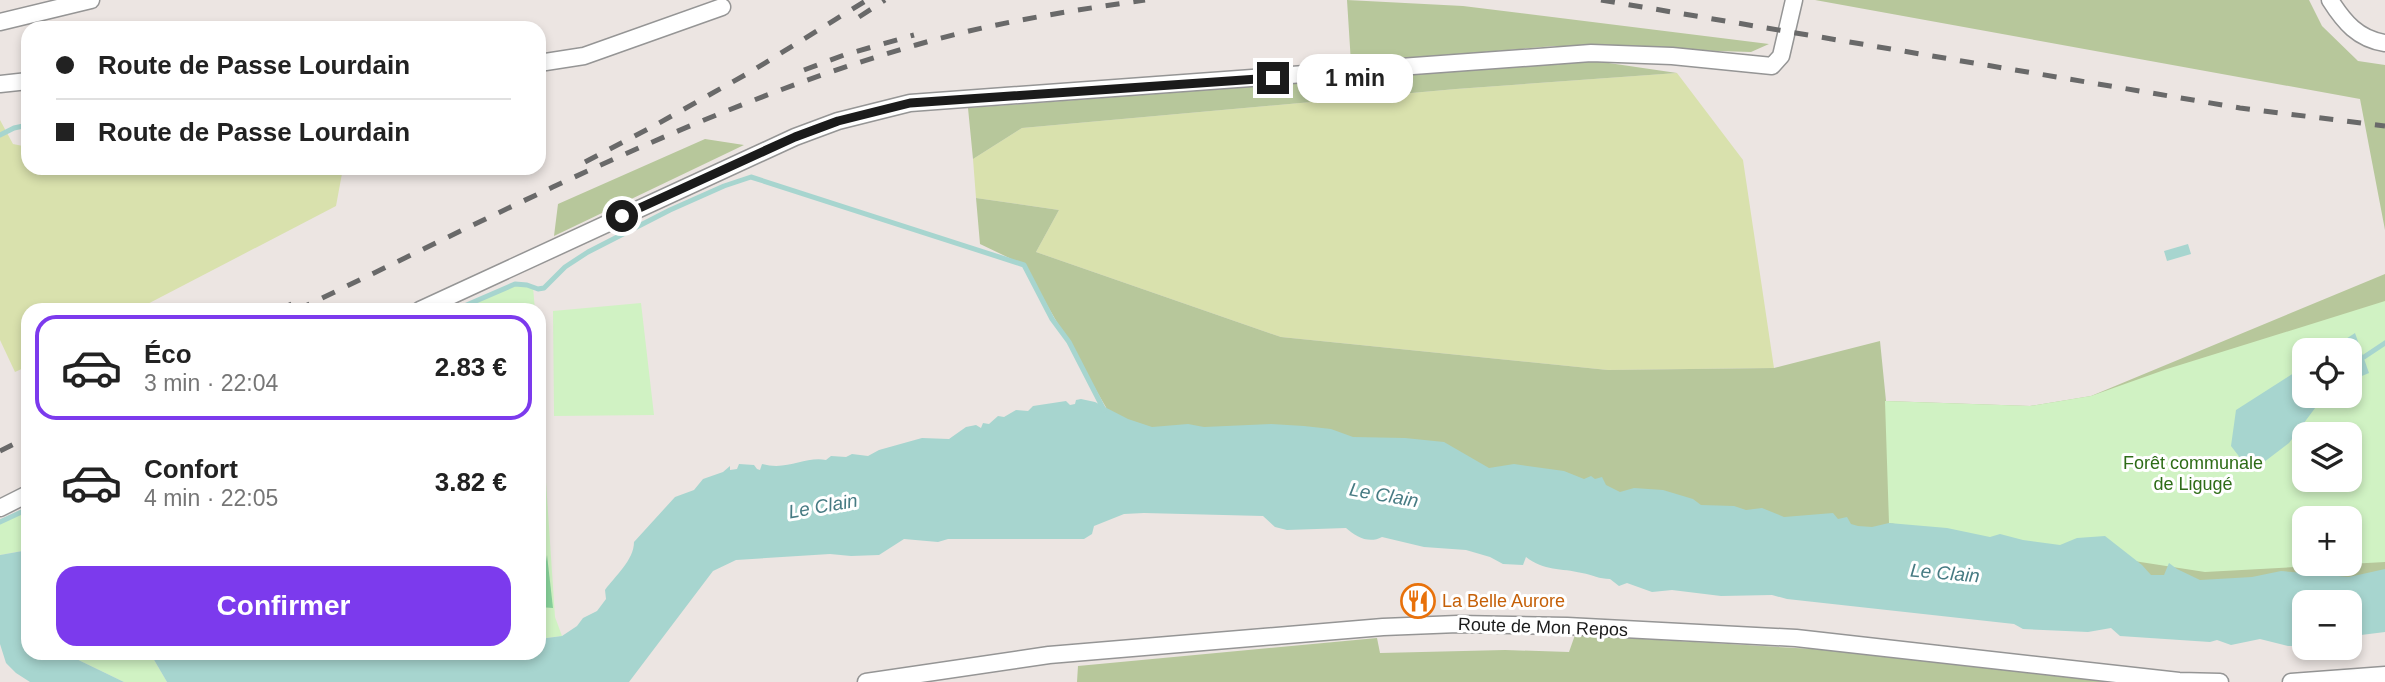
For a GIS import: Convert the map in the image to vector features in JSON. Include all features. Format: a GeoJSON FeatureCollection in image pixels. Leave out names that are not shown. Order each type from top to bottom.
{"type":"FeatureCollection","features":[{"type":"Feature","properties":{"kind":"street"},"geometry":{"type":"LineString","coordinates":[[0,22],[91,0]]}},
{"type":"Feature","properties":{"kind":"street"},"geometry":{"type":"LineString","coordinates":[[435,303],[795,137],[838,121],[910,103],[1591,53],[1672,56],[1772,66],[1782,56],[1794,0]]}},
{"type":"Feature","properties":{"kind":"street"},"geometry":{"type":"LineString","coordinates":[[2330,0],[2344,22],[2370,41],[2385,43]]}},
{"type":"Feature","properties":{"kind":"street"},"geometry":{"type":"LineString","coordinates":[[546,61],[584,56],[722,7]]}},
{"type":"Feature","properties":{"kind":"street"},"geometry":{"type":"LineString","coordinates":[[0,83],[21,82]]}},
{"type":"Feature","properties":{"kind":"street"},"geometry":{"type":"LineString","coordinates":[[0,508],[21,498]]}},
{"type":"Feature","properties":{"kind":"street","name":"Route de Mon Repos"},"geometry":{"type":"LineString","coordinates":[[866,682],[1049,655],[1383,627],[1458,624],[1606,628],[1796,638],[2179,681],[2220,682]]}},
{"type":"Feature","properties":{"kind":"street"},"geometry":{"type":"LineString","coordinates":[[2291,682],[2378,676]]}},
{"type":"Feature","properties":{"kind":"green space"},"geometry":{"type":"Polygon","coordinates":[[[1347,0],[1463,6],[1769,44],[1751,52],[1555,46],[1351,63],[1347,0]]]}},
{"type":"Feature","properties":{"kind":"green space"},"geometry":{"type":"Polygon","coordinates":[[[1815,0],[2309,0],[2322,26],[2358,61],[2385,65],[2385,230],[2360,99],[1815,0]]]}},
{"type":"Feature","properties":{"kind":"green space"},"geometry":{"type":"Polygon","coordinates":[[[1595,61],[1677,73],[1456,89],[1022,128],[973,159],[968,108],[1595,61]]]}},
{"type":"Feature","properties":{"kind":"green space"},"geometry":{"type":"Polygon","coordinates":[[[1677,73],[1743,160],[1774,368],[1608,370],[1281,337],[1036,252],[1059,210],[976,198],[973,159],[1022,128],[1456,89],[1677,73]]]}},
{"type":"Feature","properties":{"kind":"green space"},"geometry":{"type":"Polygon","coordinates":[[[0,120],[13,144],[21,146],[21,175],[342,175],[336,206],[149,303],[21,303],[21,369],[15,372],[0,340],[0,120]]]}},
{"type":"Feature","properties":{"kind":"green space"},"geometry":{"type":"Polygon","coordinates":[[[705,139],[744,145],[554,236],[558,204],[705,139]]]}},
{"type":"Feature","properties":{"kind":"green space","name":"Forêt communale de Ligugé"},"geometry":{"type":"Polygon","coordinates":[[[976,198],[1059,210],[1036,252],[1281,337],[1608,370],[1774,368],[1880,341],[1886,401],[2030,406],[2091,396],[2385,274],[2385,582],[2342,590],[2292,590],[2292,599],[1134,456],[1024,265],[980,244],[976,198]]]}},
{"type":"Feature","properties":{"kind":"green space"},"geometry":{"type":"Polygon","coordinates":[[[515,284],[533,287],[534,303],[473,303],[515,284]]]}},
{"type":"Feature","properties":{"kind":"green space"},"geometry":{"type":"Polygon","coordinates":[[[2385,301],[2385,562],[2362,563],[2362,506],[2292,506],[2292,567],[2205,572],[1889,523],[1885,401],[2030,406],[2091,396],[2167,369],[2385,301]]]}},
{"type":"Feature","properties":{"kind":"green space"},"geometry":{"type":"Polygon","coordinates":[[[641,303],[654,415],[554,416],[553,311],[641,303]]]}},
{"type":"Feature","properties":{"kind":"green space"},"geometry":{"type":"Polygon","coordinates":[[[546,482],[555,617],[562,636],[546,638],[546,482]]]}},
{"type":"Feature","properties":{"kind":"green space"},"geometry":{"type":"Polygon","coordinates":[[[21,512],[21,551],[0,555],[0,522],[21,512]]]}},
{"type":"Feature","properties":{"kind":"green space"},"geometry":{"type":"Polygon","coordinates":[[[547,555],[553,608],[546,608],[547,555]]]}},
{"type":"Feature","properties":{"kind":"green space"},"geometry":{"type":"Polygon","coordinates":[[[1575,635],[1813,649],[2126,682],[1077,682],[1078,666],[1377,638],[1380,653],[1505,650],[1569,652],[1575,635]]]}},
{"type":"Feature","properties":{"kind":"green space"},"geometry":{"type":"Polygon","coordinates":[[[78,660],[154,660],[167,682],[124,682],[78,660]]]}},
{"type":"Feature","properties":{"kind":"water"},"geometry":{"type":"Polygon","coordinates":[[[2188,244],[2191,254],[2167,261],[2164,251],[2188,244]]]}},
{"type":"Feature","properties":{"kind":"water"},"geometry":{"type":"Polygon","coordinates":[[[2362,353],[2369,373],[2362,376],[2362,353]]]}},
{"type":"Feature","properties":{"kind":"water"},"geometry":{"type":"Polygon","coordinates":[[[2292,374],[2292,408],[2315,408],[2305,422],[2292,422],[2292,439],[2289,443],[2251,472],[2231,446],[2236,410],[2292,374]]]}},
{"type":"Feature","properties":{"kind":"water","name":"Le Clain"},"geometry":{"type":"Polygon","coordinates":[[[1081,399],[1095,402],[1128,419],[1152,427],[1271,424],[1331,429],[1353,437],[1444,442],[1489,468],[1514,464],[1564,471],[1584,479],[1591,476],[1595,479],[1602,477],[1606,485],[1620,492],[1634,488],[1663,490],[1693,499],[1701,505],[1734,506],[1746,510],[1762,508],[1784,517],[1833,513],[1838,519],[1847,517],[1851,524],[1858,526],[1872,527],[1889,523],[1947,528],[1990,537],[2000,534],[2060,545],[2077,538],[2105,536],[2151,575],[2164,575],[2169,563],[2200,580],[2252,577],[2281,571],[2292,572],[2292,576],[2349,577],[2385,569],[2385,632],[2362,635],[2362,590],[2292,590],[2292,646],[2260,639],[2231,645],[2217,640],[2210,642],[2120,636],[2111,628],[2088,632],[2023,629],[2014,624],[1787,599],[1772,595],[1721,596],[1672,590],[1652,592],[1627,583],[1619,586],[1610,579],[1546,567],[1526,557],[1523,565],[1503,564],[1466,550],[1424,547],[1382,537],[1368,540],[1358,537],[1346,528],[1287,530],[1275,527],[1263,516],[1144,513],[1124,514],[1094,526],[1092,534],[1084,539],[948,539],[938,542],[904,539],[879,555],[830,554],[736,560],[713,571],[629,682],[167,682],[154,660],[546,660],[546,638],[562,636],[577,626],[583,618],[597,611],[606,599],[605,590],[631,555],[634,542],[675,497],[694,490],[703,479],[723,472],[730,466],[730,470],[737,469],[739,464],[754,465],[760,470],[762,464],[780,466],[826,460],[831,456],[868,456],[879,450],[922,438],[949,439],[966,427],[976,425],[981,428],[983,423],[989,424],[998,416],[1004,417],[1016,410],[1028,411],[1033,406],[1066,401],[1070,405],[1075,404],[1076,400],[1081,399]]]}},
{"type":"Feature","properties":{"kind":"water"},"geometry":{"type":"Polygon","coordinates":[[[21,551],[21,660],[78,660],[124,682],[30,682],[6,663],[0,644],[0,555],[21,551]]]}},
{"type":"Feature","properties":{"kind":"waterway"},"geometry":{"type":"LineString","coordinates":[[0,135],[21,126]]}},
{"type":"Feature","properties":{"kind":"waterway"},"geometry":{"type":"LineString","coordinates":[[471,303],[515,284],[544,288],[565,267],[588,252],[670,210],[751,177],[1024,265],[1052,319],[1069,342],[1104,410]]}},
{"type":"Feature","properties":{"kind":"waterway"},"geometry":{"type":"LineString","coordinates":[[2364,357],[2385,343]]}},
{"type":"Feature","properties":{"kind":"waterway"},"geometry":{"type":"LineString","coordinates":[[0,522],[21,512]]}},
{"type":"Feature","properties":{"kind":"railway"},"geometry":{"type":"LineString","coordinates":[[585,162],[752,71],[867,0]]}},
{"type":"Feature","properties":{"kind":"railway"},"geometry":{"type":"LineString","coordinates":[[859,17],[885,0]]}},
{"type":"Feature","properties":{"kind":"railway"},"geometry":{"type":"LineString","coordinates":[[312,303],[601,165],[757,99],[836,70],[973,30],[1145,0]]}},
{"type":"Feature","properties":{"kind":"railway"},"geometry":{"type":"LineString","coordinates":[[1601,0],[2240,108],[2385,126]]}},
{"type":"Feature","properties":{"kind":"railway"},"geometry":{"type":"LineString","coordinates":[[804,70],[844,55],[914,35]]}},
{"type":"Feature","properties":{"kind":"railway"},"geometry":{"type":"LineString","coordinates":[[294,303],[304,298]]}},
{"type":"Feature","properties":{"kind":"railway"},"geometry":{"type":"LineString","coordinates":[[0,451],[21,440]]}},
{"type":"Feature","properties":{"kind":"place","name":"La Belle Aurore"},"geometry":{"type":"Point","coordinates":[1418,601]}},
{"type":"Feature","properties":{"kind":"route"},"geometry":{"type":"LineString","coordinates":[[622,216],[795,137],[838,121],[910,103],[1273,78]]}}]}
